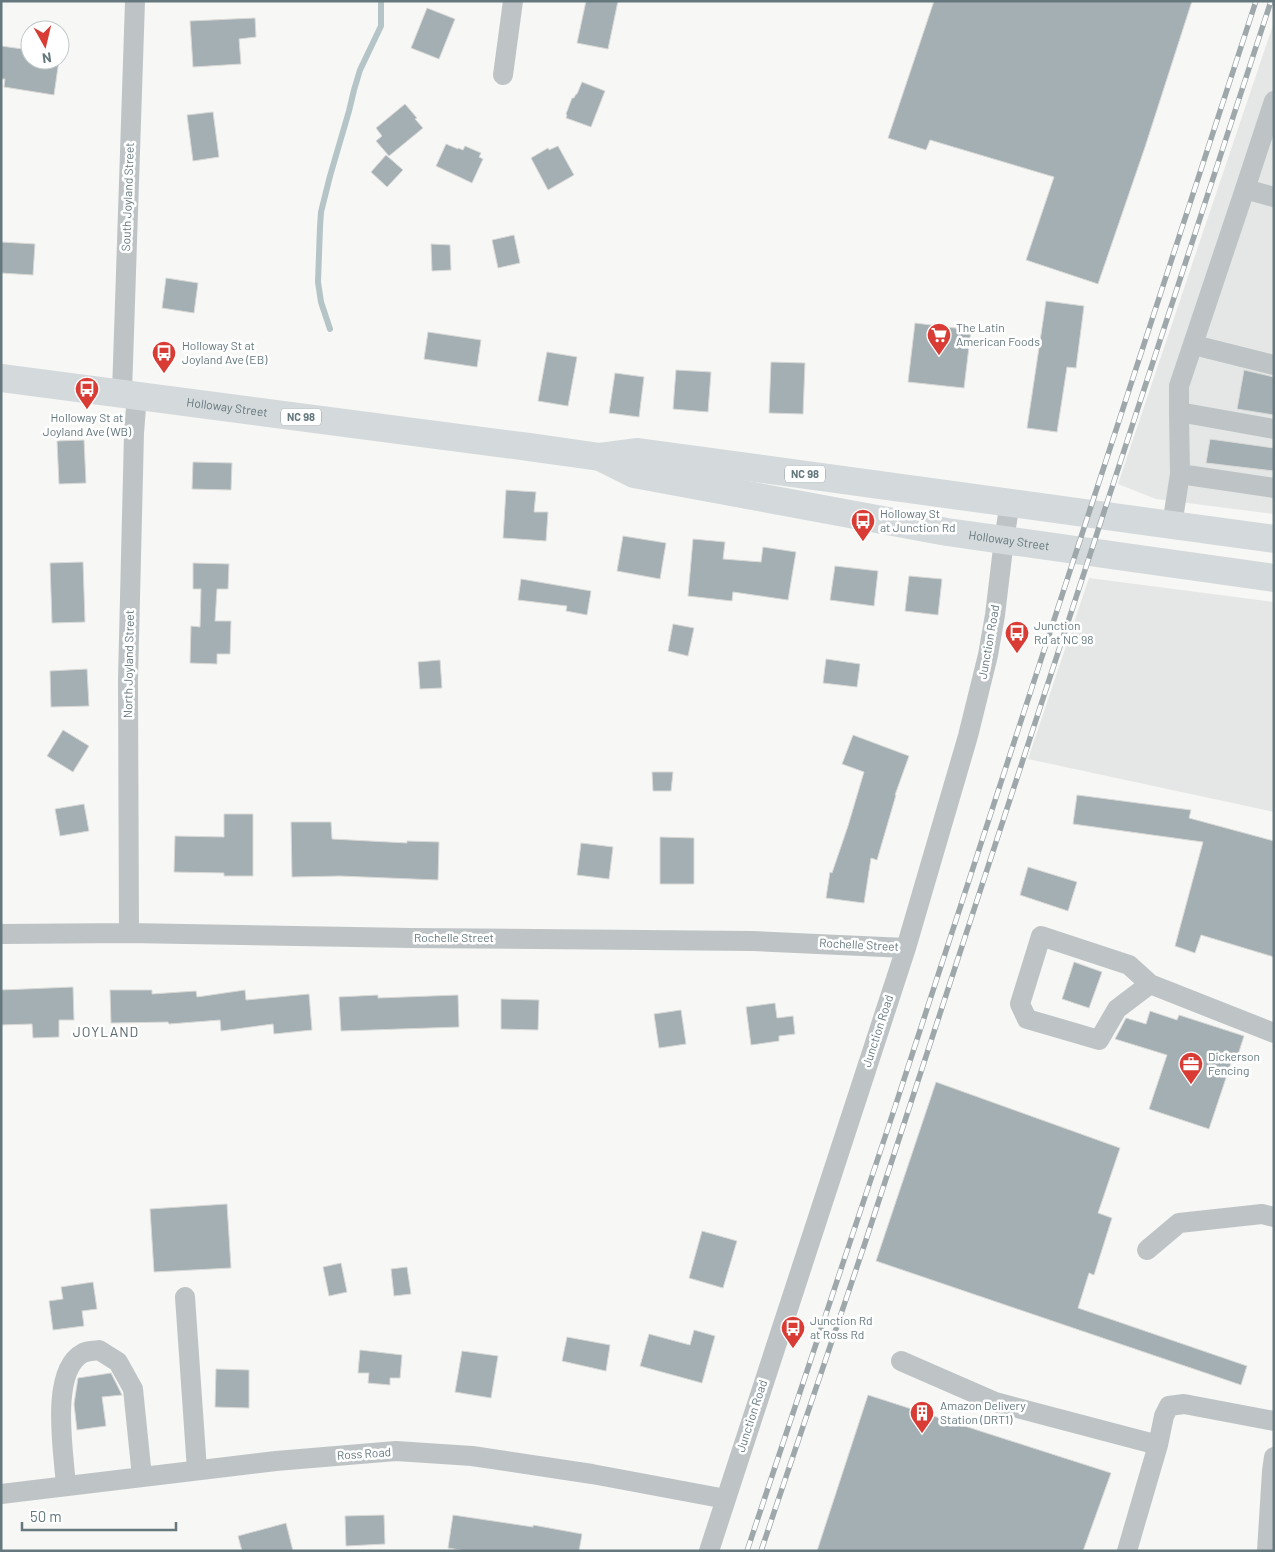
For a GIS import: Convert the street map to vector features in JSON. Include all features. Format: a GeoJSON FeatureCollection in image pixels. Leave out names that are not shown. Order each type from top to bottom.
{"type":"FeatureCollection","features":[{"type":"Feature","properties":{"kind":"highway","name":"Holloway Street"},"geometry":{"type":"LineString","coordinates":[[1,378],[600,457],[638,452],[1274,539]]}},
{"type":"Feature","properties":{"kind":"highway","name":"Holloway Street"},"geometry":{"type":"LineString","coordinates":[[600,457],[634,474],[947,532],[1274,578]]}},
{"type":"Feature","properties":{"kind":"street","name":"South Joyland Street"},"geometry":{"type":"LineString","coordinates":[[129,394],[135,1]]}},
{"type":"Feature","properties":{"kind":"street"},"geometry":{"type":"LineString","coordinates":[[503,75],[513,1]]}},
{"type":"Feature","properties":{"kind":"street"},"geometry":{"type":"LineString","coordinates":[[1172,525],[1180,474],[1180,386],[1274,102]]}},
{"type":"Feature","properties":{"kind":"street"},"geometry":{"type":"LineString","coordinates":[[1245,189],[1274,197]]}},
{"type":"Feature","properties":{"kind":"street"},"geometry":{"type":"LineString","coordinates":[[1194,345],[1274,365]]}},
{"type":"Feature","properties":{"kind":"street","name":"North Joyland Street"},"geometry":{"type":"LineString","coordinates":[[129,394],[134,433],[128,680],[129,933]]}},
{"type":"Feature","properties":{"kind":"street"},"geometry":{"type":"LineString","coordinates":[[1179,412],[1274,430]]}},
{"type":"Feature","properties":{"kind":"street"},"geometry":{"type":"LineString","coordinates":[[1180,474],[1274,488]]}},
{"type":"Feature","properties":{"kind":"street","name":"Junction Road"},"geometry":{"type":"LineString","coordinates":[[709,1551],[906,948],[979,695],[995,616],[1010,502]]}},
{"type":"Feature","properties":{"kind":"street","name":"Rochelle Street"},"geometry":{"type":"LineString","coordinates":[[1,934],[129,933],[753,941],[906,948]]}},
{"type":"Feature","properties":{"kind":"street"},"geometry":{"type":"LineString","coordinates":[[1150,984],[1117,1009],[1099,1040],[1027,1019],[1020,1004],[1041,936],[1129,965],[1150,984],[1274,1033]]}},
{"type":"Feature","properties":{"kind":"street"},"geometry":{"type":"LineString","coordinates":[[1147,1250],[1179,1223],[1262,1214],[1274,1217]]}},
{"type":"Feature","properties":{"kind":"street"},"geometry":{"type":"LineString","coordinates":[[185,1297],[197,1470]]}},
{"type":"Feature","properties":{"kind":"street"},"geometry":{"type":"LineString","coordinates":[[66,1486],[60,1408],[66,1372],[83,1353],[99,1350],[118,1362],[133,1389],[142,1477]]}},
{"type":"Feature","properties":{"kind":"street"},"geometry":{"type":"LineString","coordinates":[[901,1361],[995,1402],[1158,1446]]}},
{"type":"Feature","properties":{"kind":"street"},"geometry":{"type":"LineString","coordinates":[[1127,1551],[1158,1446],[1164,1416],[1169,1406],[1184,1404],[1274,1421]]}},
{"type":"Feature","properties":{"kind":"street","name":"Ross Road"},"geometry":{"type":"LineString","coordinates":[[1,1494],[276,1461],[405,1452],[472,1456],[520,1463],[592,1474],[726,1499]]}},
{"type":"Feature","properties":{"kind":"street"},"geometry":{"type":"LineString","coordinates":[[1267,1551],[1274,1457]]}},
{"type":"Feature","properties":{"kind":"shaded area"},"geometry":{"type":"Polygon","coordinates":[[[1274,22],[1274,514],[1156,499],[1118,484],[1274,22]]]}},
{"type":"Feature","properties":{"kind":"shaded area"},"geometry":{"type":"Polygon","coordinates":[[[1089,578],[1274,602],[1274,812],[1028,759],[1089,578]]]}},
{"type":"Feature","properties":{"kind":"building"},"geometry":{"type":"Polygon","coordinates":[[[586,1],[618,1],[608,49],[577,43],[586,1]]]}},
{"type":"Feature","properties":{"kind":"building"},"geometry":{"type":"Polygon","coordinates":[[[934,1],[1192,1],[1098,284],[1026,260],[1054,177],[930,140],[926,150],[888,138],[934,1]]]}},
{"type":"Feature","properties":{"kind":"building"},"geometry":{"type":"Polygon","coordinates":[[[427,8],[455,19],[439,59],[411,48],[427,8]]]}},
{"type":"Feature","properties":{"kind":"building"},"geometry":{"type":"Polygon","coordinates":[[[255,18],[256,37],[239,39],[241,64],[193,67],[190,21],[255,18]]]}},
{"type":"Feature","properties":{"kind":"building"},"geometry":{"type":"Polygon","coordinates":[[[1,46],[20,49],[20,70],[58,70],[54,95],[4,87],[5,79],[1,79],[1,46]]]}},
{"type":"Feature","properties":{"kind":"building"},"geometry":{"type":"Polygon","coordinates":[[[582,82],[605,91],[591,127],[566,118],[572,98],[577,94],[582,82]]]}},
{"type":"Feature","properties":{"kind":"building"},"geometry":{"type":"Polygon","coordinates":[[[405,104],[423,128],[389,156],[376,141],[382,136],[376,128],[405,104]]]}},
{"type":"Feature","properties":{"kind":"building"},"geometry":{"type":"Polygon","coordinates":[[[213,112],[219,157],[193,161],[187,115],[213,112]]]}},
{"type":"Feature","properties":{"kind":"building"},"geometry":{"type":"Polygon","coordinates":[[[446,144],[463,150],[465,146],[481,153],[479,157],[483,159],[472,183],[436,166],[446,144]]]}},
{"type":"Feature","properties":{"kind":"building"},"geometry":{"type":"Polygon","coordinates":[[[558,146],[574,175],[548,190],[531,158],[548,148],[549,150],[558,146]]]}},
{"type":"Feature","properties":{"kind":"building"},"geometry":{"type":"Polygon","coordinates":[[[386,155],[403,170],[387,187],[371,172],[386,155]]]}},
{"type":"Feature","properties":{"kind":"building"},"geometry":{"type":"Polygon","coordinates":[[[514,235],[520,263],[498,268],[492,240],[514,235]]]}},
{"type":"Feature","properties":{"kind":"building"},"geometry":{"type":"Polygon","coordinates":[[[1,242],[35,244],[33,275],[1,273],[1,242]]]}},
{"type":"Feature","properties":{"kind":"building"},"geometry":{"type":"Polygon","coordinates":[[[431,244],[450,245],[451,270],[432,271],[431,244]]]}},
{"type":"Feature","properties":{"kind":"building"},"geometry":{"type":"Polygon","coordinates":[[[166,278],[198,283],[194,313],[162,308],[166,278]]]}},
{"type":"Feature","properties":{"kind":"building"},"geometry":{"type":"Polygon","coordinates":[[[1046,301],[1084,306],[1076,368],[1067,367],[1057,432],[1027,428],[1046,301]]]}},
{"type":"Feature","properties":{"kind":"building","name":"The Latin American Foods"},"geometry":{"type":"Polygon","coordinates":[[[915,323],[971,330],[964,388],[908,382],[915,323]]]}},
{"type":"Feature","properties":{"kind":"building"},"geometry":{"type":"Polygon","coordinates":[[[428,332],[481,340],[477,367],[424,359],[428,332]]]}},
{"type":"Feature","properties":{"kind":"building"},"geometry":{"type":"Polygon","coordinates":[[[547,352],[577,357],[568,406],[538,401],[547,352]]]}},
{"type":"Feature","properties":{"kind":"building"},"geometry":{"type":"Polygon","coordinates":[[[771,362],[805,363],[803,414],[769,413],[771,362]]]}},
{"type":"Feature","properties":{"kind":"building"},"geometry":{"type":"Polygon","coordinates":[[[676,370],[711,372],[708,412],[673,409],[676,370]]]}},
{"type":"Feature","properties":{"kind":"building"},"geometry":{"type":"Polygon","coordinates":[[[1244,370],[1274,377],[1274,415],[1237,409],[1244,370]]]}},
{"type":"Feature","properties":{"kind":"building"},"geometry":{"type":"Polygon","coordinates":[[[615,373],[644,377],[639,417],[609,413],[615,373]]]}},
{"type":"Feature","properties":{"kind":"building"},"geometry":{"type":"Polygon","coordinates":[[[1210,439],[1274,448],[1274,471],[1206,463],[1210,439]]]}},
{"type":"Feature","properties":{"kind":"building"},"geometry":{"type":"Polygon","coordinates":[[[84,440],[86,483],[59,484],[57,441],[84,440]]]}},
{"type":"Feature","properties":{"kind":"building"},"geometry":{"type":"Polygon","coordinates":[[[193,462],[232,463],[231,490],[192,489],[193,462]]]}},
{"type":"Feature","properties":{"kind":"building"},"geometry":{"type":"Polygon","coordinates":[[[506,490],[536,492],[534,512],[548,512],[546,541],[503,538],[506,490]]]}},
{"type":"Feature","properties":{"kind":"building"},"geometry":{"type":"Polygon","coordinates":[[[623,536],[666,543],[660,579],[617,571],[623,536]]]}},
{"type":"Feature","properties":{"kind":"building"},"geometry":{"type":"Polygon","coordinates":[[[693,539],[725,542],[723,559],[761,562],[763,547],[796,552],[788,600],[733,592],[732,601],[688,596],[693,539]]]}},
{"type":"Feature","properties":{"kind":"building"},"geometry":{"type":"Polygon","coordinates":[[[83,562],[85,622],[52,623],[50,563],[83,562]]]}},
{"type":"Feature","properties":{"kind":"building"},"geometry":{"type":"Polygon","coordinates":[[[193,563],[229,564],[228,589],[217,589],[215,621],[231,621],[230,654],[217,654],[217,664],[190,663],[191,626],[200,627],[201,589],[193,589],[193,563]]]}},
{"type":"Feature","properties":{"kind":"building"},"geometry":{"type":"Polygon","coordinates":[[[835,566],[878,571],[874,606],[830,600],[835,566]]]}},
{"type":"Feature","properties":{"kind":"building"},"geometry":{"type":"Polygon","coordinates":[[[909,576],[942,579],[938,615],[905,611],[909,576]]]}},
{"type":"Feature","properties":{"kind":"building"},"geometry":{"type":"Polygon","coordinates":[[[521,579],[591,591],[587,615],[566,611],[567,606],[518,600],[521,579]]]}},
{"type":"Feature","properties":{"kind":"building"},"geometry":{"type":"Polygon","coordinates":[[[673,624],[694,628],[688,656],[668,651],[673,624]]]}},
{"type":"Feature","properties":{"kind":"building"},"geometry":{"type":"Polygon","coordinates":[[[826,659],[860,664],[857,687],[823,683],[826,659]]]}},
{"type":"Feature","properties":{"kind":"building"},"geometry":{"type":"Polygon","coordinates":[[[440,660],[442,688],[420,689],[418,662],[440,660]]]}},
{"type":"Feature","properties":{"kind":"building"},"geometry":{"type":"Polygon","coordinates":[[[87,669],[89,706],[51,707],[50,671],[87,669]]]}},
{"type":"Feature","properties":{"kind":"building"},"geometry":{"type":"Polygon","coordinates":[[[63,730],[89,746],[73,772],[47,756],[63,730]]]}},
{"type":"Feature","properties":{"kind":"building"},"geometry":{"type":"Polygon","coordinates":[[[853,735],[909,756],[895,795],[877,860],[871,858],[864,903],[826,898],[830,872],[832,873],[864,772],[842,764],[853,735]]]}},
{"type":"Feature","properties":{"kind":"building"},"geometry":{"type":"Polygon","coordinates":[[[652,772],[673,772],[671,791],[653,791],[652,772]]]}},
{"type":"Feature","properties":{"kind":"building"},"geometry":{"type":"Polygon","coordinates":[[[1077,795],[1191,810],[1189,818],[1274,841],[1274,957],[1201,935],[1195,953],[1175,946],[1203,842],[1073,824],[1077,795]]]}},
{"type":"Feature","properties":{"kind":"building"},"geometry":{"type":"Polygon","coordinates":[[[84,804],[89,831],[60,836],[55,809],[84,804]]]}},
{"type":"Feature","properties":{"kind":"building"},"geometry":{"type":"Polygon","coordinates":[[[224,814],[253,814],[253,876],[224,876],[224,873],[174,872],[175,836],[224,837],[224,814]]]}},
{"type":"Feature","properties":{"kind":"building"},"geometry":{"type":"Polygon","coordinates":[[[291,822],[331,822],[332,839],[407,843],[407,841],[439,842],[438,880],[340,876],[292,877],[291,822]]]}},
{"type":"Feature","properties":{"kind":"building"},"geometry":{"type":"Polygon","coordinates":[[[660,837],[694,838],[694,884],[660,884],[660,837]]]}},
{"type":"Feature","properties":{"kind":"building"},"geometry":{"type":"Polygon","coordinates":[[[581,843],[613,847],[609,879],[577,875],[581,843]]]}},
{"type":"Feature","properties":{"kind":"building"},"geometry":{"type":"Polygon","coordinates":[[[1028,867],[1077,882],[1068,911],[1020,895],[1028,867]]]}},
{"type":"Feature","properties":{"kind":"building"},"geometry":{"type":"Polygon","coordinates":[[[1074,962],[1102,972],[1089,1008],[1062,999],[1074,962]]]}},
{"type":"Feature","properties":{"kind":"building"},"geometry":{"type":"Polygon","coordinates":[[[73,987],[74,1020],[59,1020],[59,1037],[33,1038],[32,1024],[1,1025],[1,990],[73,987]]]}},
{"type":"Feature","properties":{"kind":"building"},"geometry":{"type":"Polygon","coordinates":[[[110,990],[152,990],[152,994],[196,991],[197,997],[245,990],[246,1000],[309,994],[312,1030],[274,1034],[273,1024],[221,1031],[220,1020],[169,1024],[168,1022],[111,1023],[110,990]]]}},
{"type":"Feature","properties":{"kind":"building"},"geometry":{"type":"Polygon","coordinates":[[[378,995],[378,998],[458,995],[459,1027],[341,1031],[339,997],[378,995]]]}},
{"type":"Feature","properties":{"kind":"building"},"geometry":{"type":"Polygon","coordinates":[[[501,999],[539,1000],[538,1030],[501,1029],[501,999]]]}},
{"type":"Feature","properties":{"kind":"building"},"geometry":{"type":"Polygon","coordinates":[[[775,1003],[777,1018],[793,1016],[795,1034],[779,1036],[779,1041],[751,1045],[746,1007],[775,1003]]]}},
{"type":"Feature","properties":{"kind":"building"},"geometry":{"type":"Polygon","coordinates":[[[681,1010],[686,1044],[659,1048],[654,1014],[681,1010]]]}},
{"type":"Feature","properties":{"kind":"building","name":"Dickerson Fencing"},"geometry":{"type":"Polygon","coordinates":[[[1150,1011],[1177,1020],[1179,1015],[1244,1036],[1236,1061],[1232,1060],[1209,1129],[1149,1109],[1167,1055],[1115,1039],[1126,1018],[1146,1024],[1150,1011]]]}},
{"type":"Feature","properties":{"kind":"building"},"geometry":{"type":"Polygon","coordinates":[[[936,1082],[1120,1148],[1098,1213],[1112,1218],[1094,1275],[1089,1273],[1078,1308],[1247,1366],[1241,1385],[876,1261],[936,1082]]]}},
{"type":"Feature","properties":{"kind":"building"},"geometry":{"type":"Polygon","coordinates":[[[227,1204],[231,1268],[154,1272],[150,1209],[227,1204]]]}},
{"type":"Feature","properties":{"kind":"building"},"geometry":{"type":"Polygon","coordinates":[[[702,1231],[737,1241],[723,1288],[689,1278],[702,1231]]]}},
{"type":"Feature","properties":{"kind":"building"},"geometry":{"type":"Polygon","coordinates":[[[341,1263],[347,1292],[329,1296],[323,1267],[341,1263]]]}},
{"type":"Feature","properties":{"kind":"building"},"geometry":{"type":"Polygon","coordinates":[[[407,1267],[411,1294],[394,1296],[391,1269],[407,1267]]]}},
{"type":"Feature","properties":{"kind":"building"},"geometry":{"type":"Polygon","coordinates":[[[93,1282],[97,1309],[82,1311],[84,1326],[53,1330],[49,1301],[63,1299],[61,1287],[93,1282]]]}},
{"type":"Feature","properties":{"kind":"building"},"geometry":{"type":"Polygon","coordinates":[[[694,1330],[715,1336],[702,1383],[640,1366],[649,1334],[690,1345],[694,1330]]]}},
{"type":"Feature","properties":{"kind":"building"},"geometry":{"type":"Polygon","coordinates":[[[567,1337],[610,1345],[606,1371],[562,1361],[567,1337]]]}},
{"type":"Feature","properties":{"kind":"building"},"geometry":{"type":"Polygon","coordinates":[[[360,1350],[402,1355],[400,1378],[390,1378],[390,1385],[368,1383],[369,1373],[358,1373],[360,1350]]]}},
{"type":"Feature","properties":{"kind":"building"},"geometry":{"type":"Polygon","coordinates":[[[462,1351],[498,1356],[491,1398],[455,1392],[462,1351]]]}},
{"type":"Feature","properties":{"kind":"building"},"geometry":{"type":"Polygon","coordinates":[[[216,1369],[249,1370],[249,1408],[215,1407],[216,1369]]]}},
{"type":"Feature","properties":{"kind":"building"},"geometry":{"type":"Polygon","coordinates":[[[111,1373],[122,1395],[102,1397],[106,1426],[77,1430],[74,1404],[78,1378],[111,1373]]]}},
{"type":"Feature","properties":{"kind":"building","name":"Amazon Delivery Station (DRT1)"},"geometry":{"type":"Polygon","coordinates":[[[868,1395],[1111,1473],[1083,1551],[817,1551],[868,1395]]]}},
{"type":"Feature","properties":{"kind":"building"},"geometry":{"type":"Polygon","coordinates":[[[384,1515],[385,1544],[346,1546],[345,1516],[384,1515]]]}},
{"type":"Feature","properties":{"kind":"building"},"geometry":{"type":"Polygon","coordinates":[[[453,1515],[533,1527],[533,1525],[582,1534],[579,1551],[466,1551],[448,1548],[453,1515]]]}},
{"type":"Feature","properties":{"kind":"building"},"geometry":{"type":"Polygon","coordinates":[[[286,1523],[293,1551],[242,1551],[238,1536],[286,1523]]]}},
{"type":"Feature","properties":{"kind":"waterway"},"geometry":{"type":"LineString","coordinates":[[330,329],[321,302],[318,282],[321,212],[360,70],[381,26],[381,1]]}},
{"type":"Feature","properties":{"kind":"railway"},"geometry":{"type":"LineString","coordinates":[[747,1551],[894,1110],[1256,1]]}},
{"type":"Feature","properties":{"kind":"railway"},"geometry":{"type":"LineString","coordinates":[[761,1551],[865,1243],[1271,1]]}},
{"type":"Feature","properties":{"kind":"place","name":"The Latin American Foods"},"geometry":{"type":"Point","coordinates":[939,356]}},
{"type":"Feature","properties":{"kind":"place","name":"Holloway St at Joyland Ave (EB)"},"geometry":{"type":"Point","coordinates":[164,374]}},
{"type":"Feature","properties":{"kind":"place","name":"Holloway St at Joyland Ave (WB)"},"geometry":{"type":"Point","coordinates":[87,410]}},
{"type":"Feature","properties":{"kind":"place","name":"Holloway St at Junction Rd"},"geometry":{"type":"Point","coordinates":[863,542]}},
{"type":"Feature","properties":{"kind":"place","name":"Junction Rd at NC 98"},"geometry":{"type":"Point","coordinates":[1017,654]}},
{"type":"Feature","properties":{"kind":"place","name":"Dickerson Fencing"},"geometry":{"type":"Point","coordinates":[1191,1085]}},
{"type":"Feature","properties":{"kind":"place","name":"Junction Rd at Ross Rd"},"geometry":{"type":"Point","coordinates":[793,1349]}},
{"type":"Feature","properties":{"kind":"place","name":"Amazon Delivery Station (DRT1)"},"geometry":{"type":"Point","coordinates":[922,1434]}},
{"type":"Feature","properties":{"kind":"district","name":"JOYLAND"},"geometry":{"type":"Point","coordinates":[106,1032]}}]}
